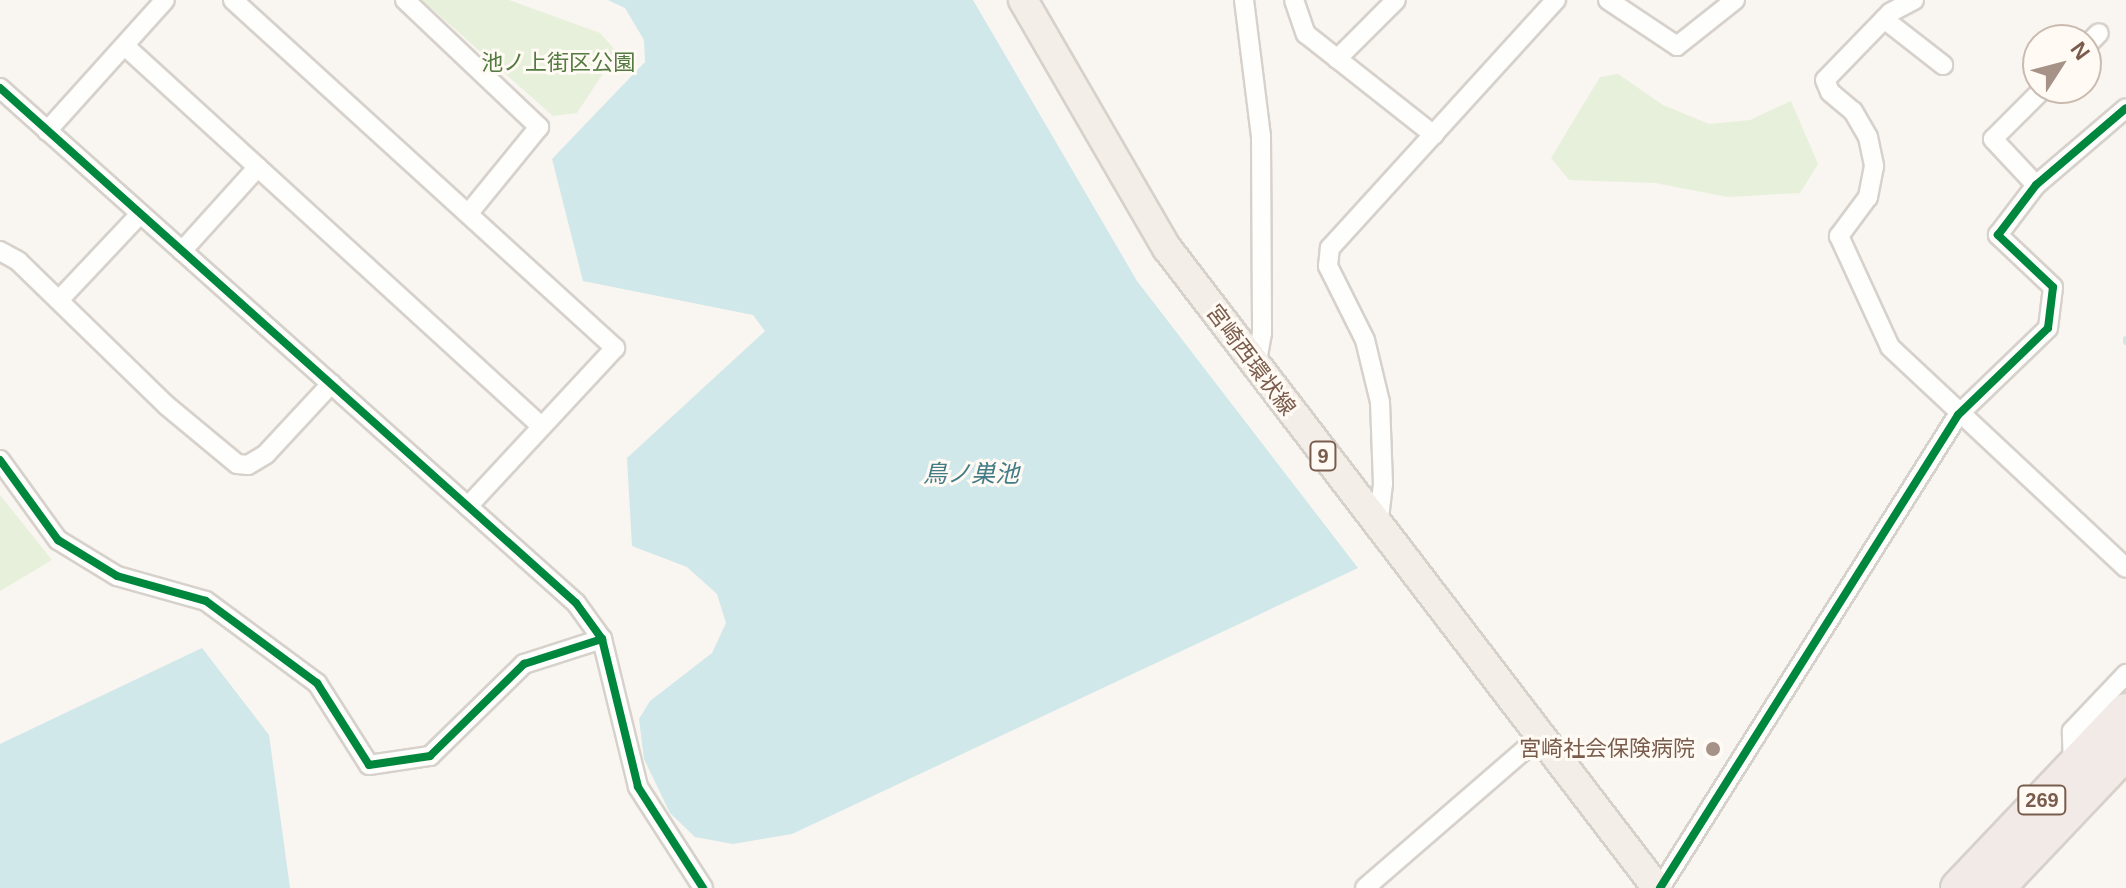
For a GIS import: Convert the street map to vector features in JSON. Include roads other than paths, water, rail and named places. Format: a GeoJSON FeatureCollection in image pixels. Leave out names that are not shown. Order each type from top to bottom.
{"type":"FeatureCollection","features":[{"type":"Feature","properties":{"kind":"highway","name":"269"},"geometry":{"type":"LineString","coordinates":[[1958,888],[2126,711]]}},
{"type":"Feature","properties":{"kind":"highway","name":"269"},"geometry":{"type":"LineString","coordinates":[[1997,888],[2126,752]]}},
{"type":"Feature","properties":{"kind":"main road","name":"宮崎西環状線"},"geometry":{"type":"LineString","coordinates":[[1023,0],[1167,248],[1378,527],[1543,734],[1658,888]]}},
{"type":"Feature","properties":{"kind":"street"},"geometry":{"type":"LineString","coordinates":[[47,131],[165,0]]}},
{"type":"Feature","properties":{"kind":"street"},"geometry":{"type":"LineString","coordinates":[[233,0],[615,348],[468,506]]}},
{"type":"Feature","properties":{"kind":"street"},"geometry":{"type":"LineString","coordinates":[[405,0],[539,127],[468,214]]}},
{"type":"Feature","properties":{"kind":"street"},"geometry":{"type":"LineString","coordinates":[[1244,0],[1261,136],[1262,333],[1256,368]]}},
{"type":"Feature","properties":{"kind":"street"},"geometry":{"type":"LineString","coordinates":[[1294,0],[1306,34],[1434,135]]}},
{"type":"Feature","properties":{"kind":"street"},"geometry":{"type":"LineString","coordinates":[[1337,59],[1396,0]]}},
{"type":"Feature","properties":{"kind":"street"},"geometry":{"type":"LineString","coordinates":[[1378,527],[1383,484],[1380,402],[1365,340],[1328,266],[1330,248],[1556,0]]}},
{"type":"Feature","properties":{"kind":"street"},"geometry":{"type":"LineString","coordinates":[[1608,0],[1677,46],[1735,0]]}},
{"type":"Feature","properties":{"kind":"street"},"geometry":{"type":"LineString","coordinates":[[1914,0],[1884,19],[1825,80],[1830,92],[1853,111],[1868,137],[1874,166],[1868,197],[1839,236],[1890,347],[1958,415],[2020,465],[2126,568]]}},
{"type":"Feature","properties":{"kind":"street"},"geometry":{"type":"LineString","coordinates":[[1884,19],[1943,65]]}},
{"type":"Feature","properties":{"kind":"street"},"geometry":{"type":"LineString","coordinates":[[125,46],[541,426]]}},
{"type":"Feature","properties":{"kind":"street"},"geometry":{"type":"LineString","coordinates":[[0,88],[576,603],[602,639],[638,787],[703,888]]}},
{"type":"Feature","properties":{"kind":"street"},"geometry":{"type":"LineString","coordinates":[[2028,104],[1993,139],[2036,185]]}},
{"type":"Feature","properties":{"kind":"street"},"geometry":{"type":"LineString","coordinates":[[1658,888],[1958,415],[2048,328],[2053,287],[1998,235],[2036,185],[2126,108]]}},
{"type":"Feature","properties":{"kind":"street"},"geometry":{"type":"LineString","coordinates":[[182,251],[258,167]]}},
{"type":"Feature","properties":{"kind":"street"},"geometry":{"type":"LineString","coordinates":[[60,299],[140,214]]}},
{"type":"Feature","properties":{"kind":"street"},"geometry":{"type":"LineString","coordinates":[[0,251],[60,299],[166,405],[237,464],[248,465],[266,454],[331,384]]}},
{"type":"Feature","properties":{"kind":"street"},"geometry":{"type":"LineString","coordinates":[[0,460],[58,540],[117,576],[206,601],[317,683],[369,765],[430,756],[478,703],[524,664],[602,639]]}},
{"type":"Feature","properties":{"kind":"street"},"geometry":{"type":"LineString","coordinates":[[2073,767],[2072,731],[2126,674]]}},
{"type":"Feature","properties":{"kind":"street"},"geometry":{"type":"LineString","coordinates":[[1365,888],[1543,734]]}},
{"type":"Feature","properties":{"kind":"water","name":"鳥ノ巣池"},"geometry":{"type":"Polygon","coordinates":[[[608,0],[973,0],[1137,281],[1358,568],[792,834],[733,844],[695,837],[670,813],[644,759],[639,719],[650,701],[712,653],[726,623],[717,594],[687,567],[632,546],[627,458],[765,331],[753,315],[583,281],[552,159],[645,62],[644,40],[625,8],[608,0]]]}},
{"type":"Feature","properties":{"kind":"water"},"geometry":{"type":"Polygon","coordinates":[[[202,648],[269,735],[290,888],[0,888],[0,744],[202,648]]]}},
{"type":"Feature","properties":{"kind":"place","name":"宮崎社会保険病院"},"geometry":{"type":"Point","coordinates":[1713,749]}},
{"type":"Feature","properties":{"kind":"park label","name":"池ノ上街区公園"},"geometry":{"type":"Point","coordinates":[558,63]}}]}
